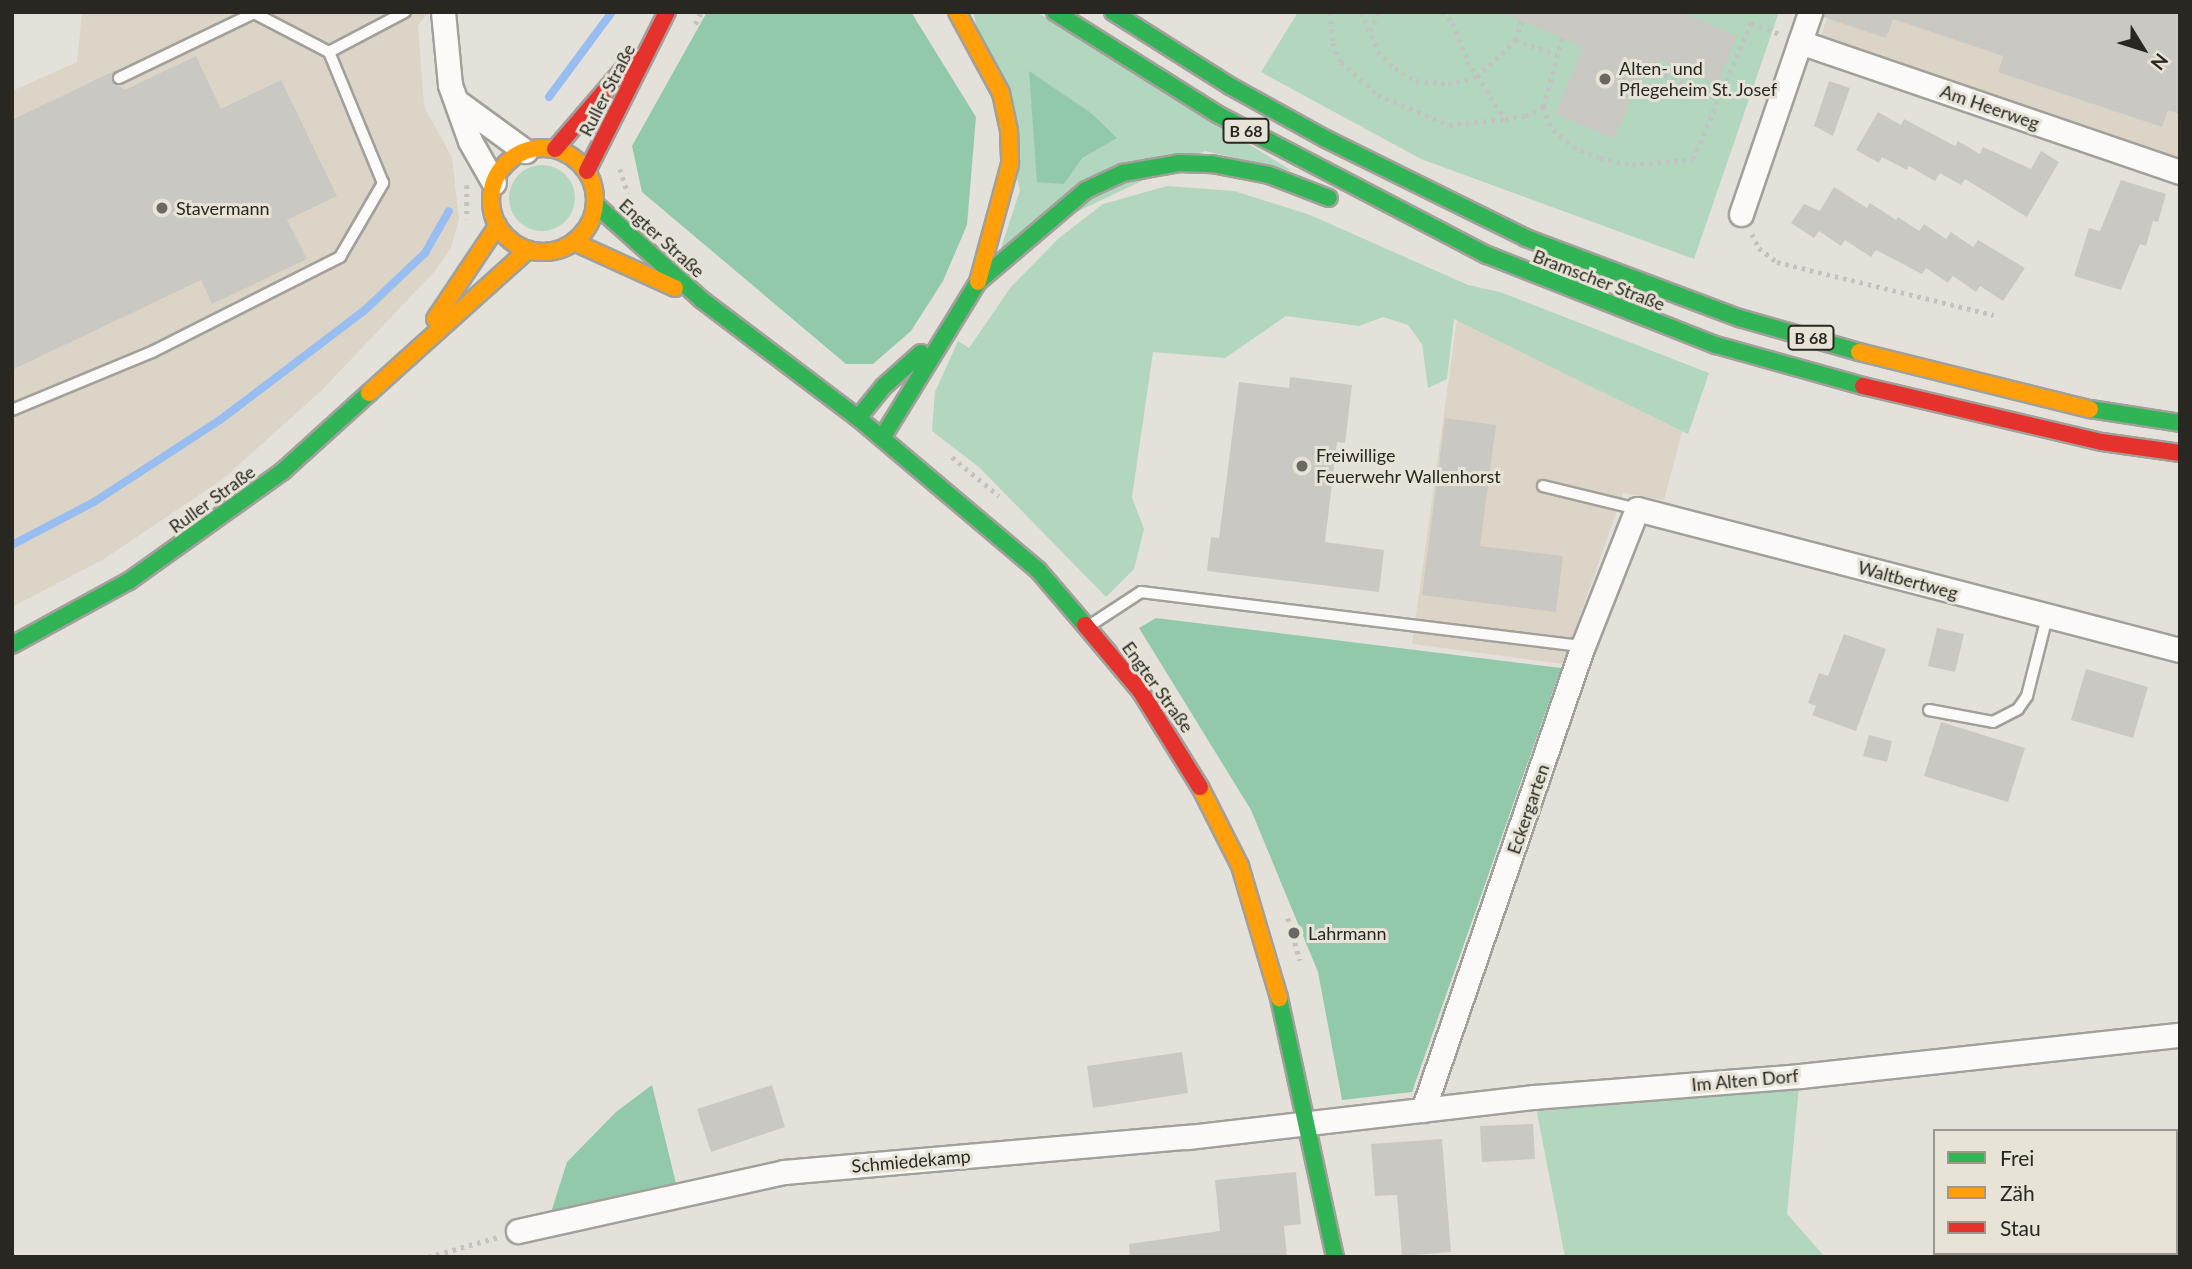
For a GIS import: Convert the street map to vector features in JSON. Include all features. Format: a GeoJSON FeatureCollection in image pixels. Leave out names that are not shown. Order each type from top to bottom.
{"type":"FeatureCollection","features":[{"type":"Feature","properties":{"kind":"main road"},"geometry":{"type":"LineString","coordinates":[[957,12],[1002,93],[1009,130],[1010,164],[978,282]]}},
{"type":"Feature","properties":{"kind":"main road","name":"Bramscher Straße"},"geometry":{"type":"LineString","coordinates":[[1055,12],[1217,114],[1487,255],[1625,312],[1816,374],[2088,439],[2180,453]]}},
{"type":"Feature","properties":{"kind":"main road","name":"Bramscher Straße"},"geometry":{"type":"LineString","coordinates":[[1113,12],[1230,86],[1326,139],[1526,238],[1635,281],[1739,318],[1924,371],[2099,411],[2180,423]]}},
{"type":"Feature","properties":{"kind":"main road","name":"Ruller Straße"},"geometry":{"type":"LineString","coordinates":[[555,149],[664,19]]}},
{"type":"Feature","properties":{"kind":"main road","name":"Ruller Straße"},"geometry":{"type":"LineString","coordinates":[[587,171],[664,19]]}},
{"type":"Feature","properties":{"kind":"main road"},"geometry":{"type":"LineString","coordinates":[[555,149],[587,171],[595,204],[592,219],[574,242],[544,252],[528,250],[506,236],[498,225],[491,197],[494,183],[512,158],[525,151],[555,149]]}},
{"type":"Feature","properties":{"kind":"main road"},"geometry":{"type":"LineString","coordinates":[[882,438],[943,333],[978,282],[1086,190],[1123,173],[1179,163],[1212,164],[1269,175],[1347,206]]}},
{"type":"Feature","properties":{"kind":"main road","name":"Engter Straße"},"geometry":{"type":"LineString","coordinates":[[595,204],[702,300],[858,418],[1038,570],[1089,626],[1181,752],[1240,866],[1273,969],[1309,1121],[1335,1257]]}},
{"type":"Feature","properties":{"kind":"main road","name":"Ruller Straße"},"geometry":{"type":"LineString","coordinates":[[412,352],[498,225]]}},
{"type":"Feature","properties":{"kind":"main road"},"geometry":{"type":"LineString","coordinates":[[1418,239],[1453,255],[1487,255]]}},
{"type":"Feature","properties":{"kind":"main road","name":"Engter Straße"},"geometry":{"type":"LineString","coordinates":[[574,242],[702,300]]}},
{"type":"Feature","properties":{"kind":"main road","name":"Ruller Straße"},"geometry":{"type":"LineString","coordinates":[[12,645],[129,582],[211,526],[331,430],[412,352],[528,250]]}},
{"type":"Feature","properties":{"kind":"main road"},"geometry":{"type":"LineString","coordinates":[[858,418],[883,387],[943,333]]}},
{"type":"Feature","properties":{"kind":"street"},"geometry":{"type":"LineString","coordinates":[[443,12],[450,85],[459,103],[470,141],[494,183]]}},
{"type":"Feature","properties":{"kind":"street"},"geometry":{"type":"LineString","coordinates":[[1741,214],[1810,12]]}},
{"type":"Feature","properties":{"kind":"street","name":"Am Heerweg"},"geometry":{"type":"LineString","coordinates":[[1800,42],[2180,172]]}},
{"type":"Feature","properties":{"kind":"street"},"geometry":{"type":"LineString","coordinates":[[459,103],[525,151]]}},
{"type":"Feature","properties":{"kind":"street","name":"Waltbertweg"},"geometry":{"type":"LineString","coordinates":[[1637,509],[2180,650]]}},
{"type":"Feature","properties":{"kind":"street","name":"Eckergarten"},"geometry":{"type":"LineString","coordinates":[[1423,1110],[1583,646],[1637,509]]}},
{"type":"Feature","properties":{"kind":"street","name":"Im Alten Dorf"},"geometry":{"type":"LineString","coordinates":[[1309,1121],[1800,1076],[2180,1035]]}},
{"type":"Feature","properties":{"kind":"street","name":"Schmiedekamp"},"geometry":{"type":"LineString","coordinates":[[518,1231],[784,1172],[1188,1137],[1309,1121]]}},
{"type":"Feature","properties":{"kind":"lane"},"geometry":{"type":"LineString","coordinates":[[329,52],[405,12]]}},
{"type":"Feature","properties":{"kind":"lane"},"geometry":{"type":"LineString","coordinates":[[12,410],[152,352],[340,257],[383,183],[329,52],[254,13],[119,78]]}},
{"type":"Feature","properties":{"kind":"lane"},"geometry":{"type":"LineString","coordinates":[[1543,486],[1637,509]]}},
{"type":"Feature","properties":{"kind":"lane"},"geometry":{"type":"LineString","coordinates":[[1089,626],[1141,592],[1583,646]]}},
{"type":"Feature","properties":{"kind":"lane"},"geometry":{"type":"LineString","coordinates":[[1929,710],[1993,722],[2018,709],[2026,696],[2047,617]]}},
{"type":"Feature","properties":{"kind":"path"},"geometry":{"type":"LineString","coordinates":[[1330,12],[1333,43],[1341,62],[1378,95],[1449,125],[1525,116],[1542,107]]}},
{"type":"Feature","properties":{"kind":"path"},"geometry":{"type":"LineString","coordinates":[[1362,12],[1378,51],[1416,81],[1448,85],[1477,77],[1515,40],[1522,21]]}},
{"type":"Feature","properties":{"kind":"path"},"geometry":{"type":"LineString","coordinates":[[1370,32],[1379,12]]}},
{"type":"Feature","properties":{"kind":"path"},"geometry":{"type":"LineString","coordinates":[[1441,12],[1453,23],[1477,77],[1505,119]]}},
{"type":"Feature","properties":{"kind":"path"},"geometry":{"type":"LineString","coordinates":[[1562,38],[1542,107],[1553,130],[1573,147],[1632,165],[1664,165],[1693,159],[1751,23],[1800,42]]}},
{"type":"Feature","properties":{"kind":"path"},"geometry":{"type":"LineString","coordinates":[[1515,40],[1557,54]]}},
{"type":"Feature","properties":{"kind":"path"},"geometry":{"type":"LineString","coordinates":[[1649,68],[1719,98]]}},
{"type":"Feature","properties":{"kind":"path"},"geometry":{"type":"LineString","coordinates":[[467,226],[467,173],[461,151],[470,141]]}},
{"type":"Feature","properties":{"kind":"path"},"geometry":{"type":"LineString","coordinates":[[620,160],[626,192],[633,201]]}},
{"type":"Feature","properties":{"kind":"path"},"geometry":{"type":"LineString","coordinates":[[1741,214],[1759,248],[1777,262],[1994,315]]}},
{"type":"Feature","properties":{"kind":"path"},"geometry":{"type":"LineString","coordinates":[[946,452],[1004,502]]}},
{"type":"Feature","properties":{"kind":"path"},"geometry":{"type":"LineString","coordinates":[[1284,910],[1303,973]]}},
{"type":"Feature","properties":{"kind":"path"},"geometry":{"type":"LineString","coordinates":[[428,1257],[518,1231]]}},
{"type":"Feature","properties":{"kind":"shaded area"},"geometry":{"type":"Polygon","coordinates":[[[82,12],[428,12],[418,26],[424,106],[452,158],[459,219],[451,248],[434,272],[322,390],[223,479],[104,559],[12,607],[12,91],[77,62],[82,12]]]}},
{"type":"Feature","properties":{"kind":"shaded area"},"geometry":{"type":"Polygon","coordinates":[[[1829,12],[2180,12],[2180,158],[1820,38],[1829,12]]]}},
{"type":"Feature","properties":{"kind":"shaded area"},"geometry":{"type":"Polygon","coordinates":[[[1458,312],[1684,424],[1664,500],[1623,493],[1563,664],[1412,644],[1458,312]]]}},
{"type":"Feature","properties":{"kind":"green space"},"geometry":{"type":"Polygon","coordinates":[[[707,12],[911,12],[976,117],[967,225],[943,281],[911,331],[873,364],[846,364],[642,192],[632,146],[707,12]]]}},
{"type":"Feature","properties":{"kind":"green space"},"geometry":{"type":"Polygon","coordinates":[[[973,12],[1037,12],[1292,171],[1205,151],[1001,248],[1020,190],[973,12]]]}},
{"type":"Feature","properties":{"kind":"green space"},"geometry":{"type":"Polygon","coordinates":[[[1298,12],[1779,12],[1694,259],[1421,159],[1261,72],[1298,12]]]}},
{"type":"Feature","properties":{"kind":"green space"},"geometry":{"type":"Polygon","coordinates":[[[1029,71],[1091,113],[1117,138],[1082,158],[1064,184],[1037,182],[1029,71]]]}},
{"type":"Feature","properties":{"kind":"green space"},"geometry":{"type":"Polygon","coordinates":[[[542,165],[555,167],[570,180],[575,198],[573,211],[560,226],[542,231],[529,229],[514,216],[509,198],[511,185],[524,170],[542,165]]]}},
{"type":"Feature","properties":{"kind":"green space"},"geometry":{"type":"Polygon","coordinates":[[[1167,186],[1234,191],[1310,215],[1468,285],[1500,292],[1709,373],[1688,434],[1454,319],[1447,379],[1428,388],[1422,344],[1408,325],[1383,317],[1359,326],[1286,316],[1225,358],[1153,352],[1132,497],[1144,529],[1134,569],[1106,597],[980,468],[932,431],[935,392],[958,341],[969,348],[1011,287],[1059,238],[1103,204],[1167,186]]]}},
{"type":"Feature","properties":{"kind":"green space"},"geometry":{"type":"Polygon","coordinates":[[[1156,618],[1561,668],[1412,1092],[1342,1100],[1318,972],[1251,810],[1139,628],[1156,618]]]}},
{"type":"Feature","properties":{"kind":"green space"},"geometry":{"type":"Polygon","coordinates":[[[1800,1076],[1787,1214],[1825,1257],[1565,1257],[1534,1097],[1800,1076]]]}},
{"type":"Feature","properties":{"kind":"green space"},"geometry":{"type":"Polygon","coordinates":[[[652,1085],[679,1196],[548,1222],[567,1162],[616,1112],[652,1085]]]}},
{"type":"Feature","properties":{"kind":"building","name":"Alten- und Pflegeheim St. Josef"},"geometry":{"type":"Polygon","coordinates":[[[1501,12],[1682,12],[1737,36],[1717,84],[1660,60],[1642,74],[1614,139],[1555,114],[1583,47],[1501,12]]]}},
{"type":"Feature","properties":{"kind":"building"},"geometry":{"type":"Polygon","coordinates":[[[1824,12],[2180,12],[2180,114],[2168,110],[2162,127],[1998,72],[2003,56],[1893,19],[1886,38],[1823,17],[1824,12]]]}},
{"type":"Feature","properties":{"kind":"building","name":"Stavermann"},"geometry":{"type":"Polygon","coordinates":[[[196,56],[221,109],[281,80],[337,196],[287,220],[307,259],[212,304],[201,280],[12,370],[12,120],[116,70],[112,81],[125,90],[196,56]]]}},
{"type":"Feature","properties":{"kind":"building"},"geometry":{"type":"Polygon","coordinates":[[[1829,81],[1850,88],[1833,136],[1814,126],[1829,81]]]}},
{"type":"Feature","properties":{"kind":"building"},"geometry":{"type":"Polygon","coordinates":[[[1878,112],[1901,125],[1904,119],[1955,146],[1958,141],[1980,154],[1983,147],[2031,169],[2041,151],[2059,162],[2027,217],[1965,179],[1961,185],[1940,173],[1935,181],[1909,166],[1907,170],[1882,157],[1879,163],[1856,150],[1878,112]]]}},
{"type":"Feature","properties":{"kind":"building"},"geometry":{"type":"Polygon","coordinates":[[[2121,180],[2166,194],[2158,222],[2153,221],[2146,246],[2140,244],[2121,290],[2074,276],[2089,228],[2100,231],[2121,180]]]}},
{"type":"Feature","properties":{"kind":"building"},"geometry":{"type":"Polygon","coordinates":[[[1834,187],[1867,208],[1870,203],[1919,231],[1924,224],[1946,239],[1951,232],[1973,247],[1978,240],[2025,268],[2003,301],[1980,286],[1976,292],[1953,276],[1948,283],[1926,268],[1922,274],[1876,250],[1871,257],[1845,240],[1841,246],[1819,231],[1814,238],[1791,223],[1804,204],[1820,211],[1834,187]]]}},
{"type":"Feature","properties":{"kind":"building"},"geometry":{"type":"Polygon","coordinates":[[[1290,377],[1352,385],[1345,443],[1337,442],[1325,542],[1384,550],[1379,592],[1207,571],[1211,537],[1219,538],[1239,382],[1289,388],[1290,377]]]}},
{"type":"Feature","properties":{"kind":"building"},"geometry":{"type":"Polygon","coordinates":[[[1445,418],[1496,425],[1480,546],[1563,556],[1556,612],[1422,595],[1445,418]]]}},
{"type":"Feature","properties":{"kind":"building"},"geometry":{"type":"Polygon","coordinates":[[[1937,628],[1964,634],[1955,672],[1928,666],[1937,628]]]}},
{"type":"Feature","properties":{"kind":"building"},"geometry":{"type":"Polygon","coordinates":[[[1844,634],[1886,649],[1856,731],[1812,715],[1816,706],[1808,703],[1819,673],[1828,676],[1844,634]]]}},
{"type":"Feature","properties":{"kind":"building"},"geometry":{"type":"Polygon","coordinates":[[[2086,669],[2148,687],[2133,738],[2071,720],[2086,669]]]}},
{"type":"Feature","properties":{"kind":"building"},"geometry":{"type":"Polygon","coordinates":[[[1941,722],[2025,748],[2008,802],[1924,776],[1941,722]]]}},
{"type":"Feature","properties":{"kind":"building"},"geometry":{"type":"Polygon","coordinates":[[[1869,735],[1892,741],[1887,762],[1863,756],[1869,735]]]}},
{"type":"Feature","properties":{"kind":"building"},"geometry":{"type":"Polygon","coordinates":[[[1182,1052],[1188,1093],[1093,1108],[1087,1066],[1182,1052]]]}},
{"type":"Feature","properties":{"kind":"building"},"geometry":{"type":"Polygon","coordinates":[[[772,1085],[785,1127],[711,1152],[697,1109],[772,1085]]]}},
{"type":"Feature","properties":{"kind":"building"},"geometry":{"type":"Polygon","coordinates":[[[1533,1124],[1535,1159],[1482,1162],[1480,1126],[1533,1124]]]}},
{"type":"Feature","properties":{"kind":"building"},"geometry":{"type":"Polygon","coordinates":[[[1442,1139],[1451,1252],[1402,1256],[1397,1195],[1375,1196],[1371,1144],[1442,1139]]]}},
{"type":"Feature","properties":{"kind":"building"},"geometry":{"type":"Polygon","coordinates":[[[1296,1172],[1301,1224],[1284,1226],[1287,1257],[1130,1257],[1129,1244],[1220,1231],[1215,1180],[1296,1172]]]}},
{"type":"Feature","properties":{"kind":"waterway"},"geometry":{"type":"LineString","coordinates":[[549,97],[612,12]]}},
{"type":"Feature","properties":{"kind":"waterway"},"geometry":{"type":"LineString","coordinates":[[12,545],[94,502],[220,420],[365,310],[425,253],[449,211]]}},
{"type":"Feature","properties":{"kind":"traffic: fast"},"geometry":{"type":"LineString","coordinates":[[1055,12],[1217,114],[1487,255],[1716,345],[1863,386]]}},
{"type":"Feature","properties":{"kind":"traffic: fast"},"geometry":{"type":"LineString","coordinates":[[1113,12],[1230,86],[1326,139],[1526,238],[1739,318],[1859,352]]}},
{"type":"Feature","properties":{"kind":"traffic: fast"},"geometry":{"type":"LineString","coordinates":[[882,438],[978,282],[1086,190],[1123,173],[1179,163],[1212,164],[1269,175],[1329,198]]}},
{"type":"Feature","properties":{"kind":"traffic: fast"},"geometry":{"type":"LineString","coordinates":[[595,204],[702,300],[858,418],[1038,570],[1085,625]]}},
{"type":"Feature","properties":{"kind":"traffic: fast"},"geometry":{"type":"LineString","coordinates":[[858,418],[883,387],[921,353]]}},
{"type":"Feature","properties":{"kind":"traffic: fast"},"geometry":{"type":"LineString","coordinates":[[12,645],[129,581],[283,471],[369,393]]}},
{"type":"Feature","properties":{"kind":"traffic: fast"},"geometry":{"type":"LineString","coordinates":[[2090,409],[2180,423]]}},
{"type":"Feature","properties":{"kind":"traffic: fast"},"geometry":{"type":"LineString","coordinates":[[1279,998],[1335,1257]]}},
{"type":"Feature","properties":{"kind":"traffic: slow"},"geometry":{"type":"LineString","coordinates":[[957,12],[1001,93],[1009,130],[1010,164],[978,282]]}},
{"type":"Feature","properties":{"kind":"traffic: slow"},"geometry":{"type":"LineString","coordinates":[[543,148],[563,152],[580,163],[591,180],[595,200],[591,220],[580,237],[563,248],[543,252],[523,248],[506,237],[495,220],[491,200],[495,180],[506,163],[523,152],[543,148]]}},
{"type":"Feature","properties":{"kind":"traffic: slow"},"geometry":{"type":"LineString","coordinates":[[435,319],[498,225]]}},
{"type":"Feature","properties":{"kind":"traffic: slow"},"geometry":{"type":"LineString","coordinates":[[574,242],[675,288]]}},
{"type":"Feature","properties":{"kind":"traffic: slow"},"geometry":{"type":"LineString","coordinates":[[369,393],[528,250]]}},
{"type":"Feature","properties":{"kind":"traffic: slow"},"geometry":{"type":"LineString","coordinates":[[1859,352],[2090,409]]}},
{"type":"Feature","properties":{"kind":"traffic: slow"},"geometry":{"type":"LineString","coordinates":[[1200,787],[1240,866],[1279,998]]}},
{"type":"Feature","properties":{"kind":"traffic: jam"},"geometry":{"type":"LineString","coordinates":[[587,171],[667,12]]}},
{"type":"Feature","properties":{"kind":"traffic: jam"},"geometry":{"type":"LineString","coordinates":[[555,149],[633,58]]}},
{"type":"Feature","properties":{"kind":"traffic: jam"},"geometry":{"type":"LineString","coordinates":[[1863,386],[2102,442],[2180,453]]}},
{"type":"Feature","properties":{"kind":"traffic: jam"},"geometry":{"type":"LineString","coordinates":[[1085,625],[1141,692],[1200,787]]}},
{"type":"Feature","properties":{"kind":"place","name":"Alten- und Pflegeheim St. Josef"},"geometry":{"type":"Point","coordinates":[1605,79]}},
{"type":"Feature","properties":{"kind":"place","name":"Stavermann"},"geometry":{"type":"Point","coordinates":[162,208]}},
{"type":"Feature","properties":{"kind":"place","name":"Freiwillige Feuerwehr Wallenhorst"},"geometry":{"type":"Point","coordinates":[1302,466]}},
{"type":"Feature","properties":{"kind":"place","name":"Lahrmann"},"geometry":{"type":"Point","coordinates":[1294,933]}}]}
